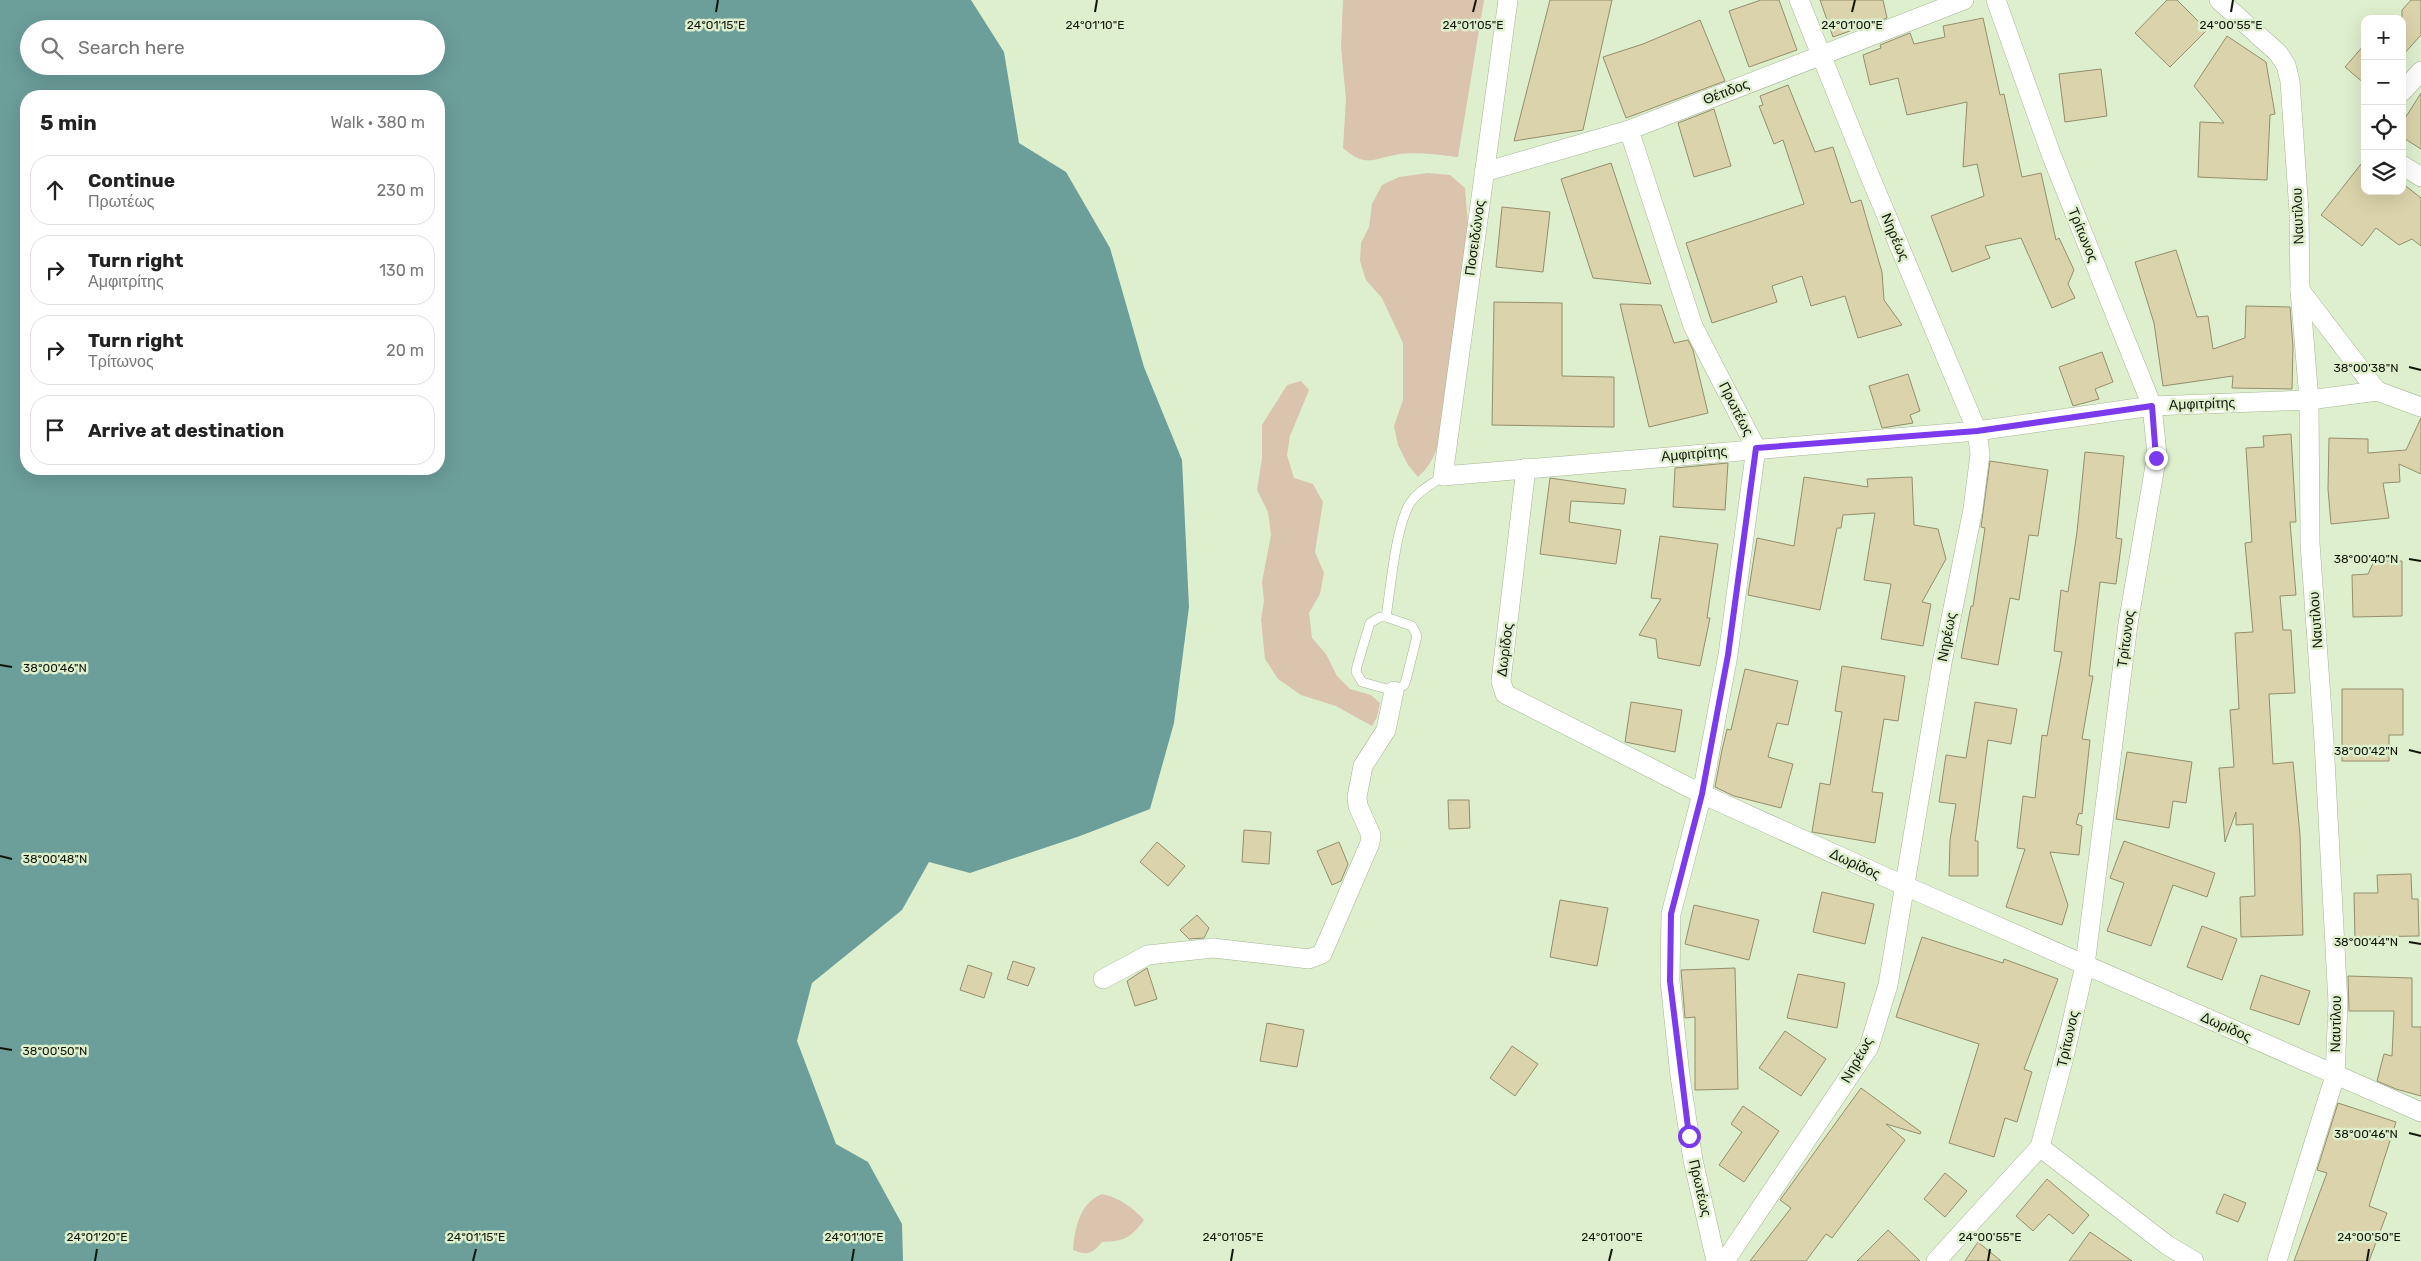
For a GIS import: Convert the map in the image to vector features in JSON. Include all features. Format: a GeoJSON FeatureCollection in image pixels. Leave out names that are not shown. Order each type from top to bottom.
{"type":"FeatureCollection","features":[{"type":"Feature","properties":{"kind":"street","name":"Ποσειδώνος"},"geometry":{"type":"LineString","coordinates":[[1443,476],[1508,0]]}},
{"type":"Feature","properties":{"kind":"street","name":"Νηρέως"},"geometry":{"type":"LineString","coordinates":[[1725,1261],[1868,1047],[1888,985],[1903,885],[1942,663],[1973,509],[1980,454],[1977,431],[1869,174],[1823,55],[1799,0]]}},
{"type":"Feature","properties":{"kind":"street","name":"Θέτιδος"},"geometry":{"type":"LineString","coordinates":[[1484,172],[1629,130],[1964,0]]}},
{"type":"Feature","properties":{"kind":"street","name":"Τρίτωνος"},"geometry":{"type":"LineString","coordinates":[[1936,1261],[2040,1147],[2064,1057],[2085,965],[2128,624],[2156,458],[2152,406],[2051,154],[1996,0]]}},
{"type":"Feature","properties":{"kind":"street","name":"Ναυτίλου"},"geometry":{"type":"LineString","coordinates":[[2219,0],[2278,53],[2286,65],[2290,81],[2299,212],[2300,290],[2309,400],[2310,543],[2324,741],[2338,1003],[2335,1076],[2277,1261]]}},
{"type":"Feature","properties":{"kind":"street"},"geometry":{"type":"LineString","coordinates":[[2406,88],[2421,71]]}},
{"type":"Feature","properties":{"kind":"street","name":"Πρωτέως"},"geometry":{"type":"LineString","coordinates":[[1629,130],[1694,326],[1756,448],[1728,655],[1702,794],[1671,914],[1670,981],[1680,1076],[1693,1160],[1716,1261]]}},
{"type":"Feature","properties":{"kind":"street"},"geometry":{"type":"LineString","coordinates":[[2406,168],[2421,177]]}},
{"type":"Feature","properties":{"kind":"street"},"geometry":{"type":"LineString","coordinates":[[2300,290],[2377,391]]}},
{"type":"Feature","properties":{"kind":"street","name":"Αμφιτρίτης"},"geometry":{"type":"LineString","coordinates":[[1443,476],[1756,448],[1977,431],[2152,406],[2309,400],[2377,391],[2421,407]]}},
{"type":"Feature","properties":{"kind":"street","name":"Δωρίδος"},"geometry":{"type":"LineString","coordinates":[[1526,468],[1501,681],[1503,690],[1509,697],[1655,768],[1702,794],[1903,885],[2335,1076],[2421,1112]]}},
{"type":"Feature","properties":{"kind":"street"},"geometry":{"type":"LineString","coordinates":[[1103,979],[1148,956],[1213,948],[1309,959],[1314,959],[1322,954],[1371,840],[1356,797],[1363,766],[1386,730],[1394,691]]}},
{"type":"Feature","properties":{"kind":"street"},"geometry":{"type":"LineString","coordinates":[[2040,1147],[2167,1244],[2194,1261]]}},
{"type":"Feature","properties":{"kind":"lane"},"geometry":{"type":"LineString","coordinates":[[1386,618],[1402,523],[1410,504],[1417,495],[1443,476]]}},
{"type":"Feature","properties":{"kind":"lane"},"geometry":{"type":"LineString","coordinates":[[1380,617],[1386,618],[1412,626],[1417,636],[1404,685],[1394,691],[1362,682],[1356,672],[1370,623],[1380,617]]}},
{"type":"Feature","properties":{"kind":"shaded area"},"geometry":{"type":"Polygon","coordinates":[[[1343,0],[1484,0],[1458,157],[1407,153],[1364,160],[1343,148],[1346,99],[1341,47],[1343,0]]]}},
{"type":"Feature","properties":{"kind":"shaded area"},"geometry":{"type":"Polygon","coordinates":[[[1428,173],[1450,175],[1465,188],[1468,224],[1442,427],[1435,454],[1428,466],[1418,477],[1408,465],[1398,445],[1394,426],[1403,400],[1403,343],[1382,298],[1366,280],[1360,261],[1361,243],[1369,227],[1372,204],[1382,185],[1399,177],[1428,173]]]}},
{"type":"Feature","properties":{"kind":"shaded area"},"geometry":{"type":"Polygon","coordinates":[[[1301,381],[1309,390],[1290,436],[1287,455],[1294,478],[1313,484],[1323,502],[1315,552],[1324,573],[1320,594],[1309,613],[1312,638],[1326,654],[1337,676],[1350,689],[1371,695],[1380,703],[1377,717],[1372,726],[1336,706],[1301,695],[1278,679],[1265,659],[1261,620],[1264,601],[1262,582],[1271,535],[1268,512],[1257,490],[1262,458],[1262,425],[1287,385],[1301,381]]]}},
{"type":"Feature","properties":{"kind":"shaded area"},"geometry":{"type":"Polygon","coordinates":[[[1102,1194],[1125,1204],[1144,1220],[1126,1238],[1102,1242],[1089,1253],[1073,1250],[1075,1233],[1080,1217],[1088,1203],[1102,1194]]]}},
{"type":"Feature","properties":{"kind":"water"},"geometry":{"type":"Polygon","coordinates":[[[0,0],[971,0],[1004,52],[1019,143],[1066,172],[1110,248],[1144,367],[1182,460],[1189,607],[1174,723],[1150,809],[1080,836],[970,873],[929,862],[902,910],[812,983],[797,1041],[836,1144],[868,1162],[902,1224],[903,1261],[0,1261],[0,0]]]}},
{"type":"Feature","properties":{"kind":"building"},"geometry":{"type":"Polygon","coordinates":[[[1550,0],[1612,0],[1583,130],[1514,141],[1550,0]]]}},
{"type":"Feature","properties":{"kind":"building"},"geometry":{"type":"Polygon","coordinates":[[[1761,0],[1779,0],[1797,50],[1749,67],[1729,11],[1761,0]]]}},
{"type":"Feature","properties":{"kind":"building"},"geometry":{"type":"Polygon","coordinates":[[[1820,0],[1883,0],[1887,18],[1833,37],[1820,0]]]}},
{"type":"Feature","properties":{"kind":"building"},"geometry":{"type":"Polygon","coordinates":[[[2167,0],[2177,0],[2207,30],[2170,67],[2135,33],[2167,0]]]}},
{"type":"Feature","properties":{"kind":"building"},"geometry":{"type":"Polygon","coordinates":[[[2411,0],[2421,0],[2421,35],[2406,52],[2406,15],[2402,15],[2402,10],[2411,0]]]}},
{"type":"Feature","properties":{"kind":"building"},"geometry":{"type":"Polygon","coordinates":[[[1983,18],[2000,95],[2004,94],[2022,177],[2041,173],[2056,240],[2059,238],[2074,270],[2068,284],[2075,298],[2052,308],[2021,238],[1985,246],[1990,258],[1952,272],[1931,216],[1984,196],[1977,164],[1963,167],[1967,102],[1907,115],[1898,78],[1870,85],[1863,55],[1881,48],[1880,45],[1910,33],[1914,44],[1945,37],[1943,26],[1983,18]]]}},
{"type":"Feature","properties":{"kind":"building"},"geometry":{"type":"Polygon","coordinates":[[[1700,20],[1725,81],[1626,118],[1603,57],[1643,44],[1700,20]]]}},
{"type":"Feature","properties":{"kind":"building"},"geometry":{"type":"Polygon","coordinates":[[[2227,36],[2266,62],[2275,114],[2270,115],[2267,180],[2198,177],[2200,122],[2224,123],[2194,86],[2227,36]]]}},
{"type":"Feature","properties":{"kind":"building"},"geometry":{"type":"Polygon","coordinates":[[[2361,49],[2361,81],[2345,67],[2361,49]]]}},
{"type":"Feature","properties":{"kind":"building"},"geometry":{"type":"Polygon","coordinates":[[[2101,69],[2107,116],[2065,122],[2059,74],[2101,69]]]}},
{"type":"Feature","properties":{"kind":"building"},"geometry":{"type":"Polygon","coordinates":[[[1788,85],[1815,152],[1833,147],[1851,203],[1861,200],[1882,272],[1884,300],[1902,325],[1858,338],[1845,296],[1811,306],[1802,276],[1772,286],[1777,302],[1712,323],[1686,243],[1804,204],[1783,140],[1774,144],[1759,106],[1763,105],[1760,96],[1788,85]]]}},
{"type":"Feature","properties":{"kind":"building"},"geometry":{"type":"Polygon","coordinates":[[[2421,93],[2421,149],[2406,140],[2406,117],[2421,93]]]}},
{"type":"Feature","properties":{"kind":"building"},"geometry":{"type":"Polygon","coordinates":[[[1714,109],[1731,166],[1694,177],[1678,123],[1714,109]]]}},
{"type":"Feature","properties":{"kind":"building"},"geometry":{"type":"Polygon","coordinates":[[[1611,163],[1651,284],[1593,278],[1561,179],[1611,163]]]}},
{"type":"Feature","properties":{"kind":"building"},"geometry":{"type":"Polygon","coordinates":[[[2361,164],[2361,195],[2406,195],[2406,186],[2421,198],[2421,246],[2412,239],[2399,245],[2376,228],[2362,246],[2321,215],[2361,164]]]}},
{"type":"Feature","properties":{"kind":"building"},"geometry":{"type":"Polygon","coordinates":[[[1502,207],[1550,212],[1543,272],[1496,267],[1502,207]]]}},
{"type":"Feature","properties":{"kind":"building"},"geometry":{"type":"Polygon","coordinates":[[[2176,250],[2197,317],[2208,316],[2213,349],[2245,338],[2246,306],[2290,307],[2293,347],[2292,389],[2232,388],[2233,376],[2163,386],[2154,323],[2135,262],[2176,250]]]}},
{"type":"Feature","properties":{"kind":"building"},"geometry":{"type":"Polygon","coordinates":[[[1494,302],[1562,303],[1562,376],[1614,377],[1614,427],[1492,425],[1494,302]]]}},
{"type":"Feature","properties":{"kind":"building"},"geometry":{"type":"Polygon","coordinates":[[[1620,304],[1661,305],[1674,343],[1688,340],[1693,350],[1708,413],[1649,427],[1620,304]]]}},
{"type":"Feature","properties":{"kind":"building"},"geometry":{"type":"Polygon","coordinates":[[[2102,352],[2113,382],[2095,389],[2099,399],[2073,406],[2059,367],[2102,352]]]}},
{"type":"Feature","properties":{"kind":"building"},"geometry":{"type":"Polygon","coordinates":[[[1908,374],[1920,411],[1910,415],[1913,423],[1882,428],[1869,386],[1908,374]]]}},
{"type":"Feature","properties":{"kind":"building"},"geometry":{"type":"Polygon","coordinates":[[[2421,418],[2421,474],[2399,464],[2400,482],[2383,483],[2389,518],[2331,524],[2328,489],[2329,438],[2368,439],[2368,453],[2406,450],[2421,418]]]}},
{"type":"Feature","properties":{"kind":"building"},"geometry":{"type":"Polygon","coordinates":[[[2291,434],[2296,522],[2290,522],[2296,595],[2280,596],[2283,630],[2291,630],[2295,693],[2269,694],[2273,764],[2293,762],[2300,835],[2303,935],[2241,937],[2240,897],[2255,896],[2253,824],[2236,825],[2236,812],[2225,842],[2219,768],[2234,767],[2230,710],[2239,709],[2235,633],[2253,632],[2245,543],[2252,542],[2246,448],[2264,447],[2263,436],[2291,434]]]}},
{"type":"Feature","properties":{"kind":"building"},"geometry":{"type":"Polygon","coordinates":[[[2085,452],[2124,456],[2116,538],[2122,539],[2116,584],[2100,582],[2089,676],[2093,676],[2082,739],[2090,740],[2082,814],[2079,813],[2076,824],[2082,826],[2079,855],[2050,852],[2068,905],[2062,925],[2006,907],[2025,849],[2017,848],[2023,796],[2035,798],[2042,735],[2047,736],[2062,652],[2054,651],[2061,590],[2068,592],[2077,532],[2085,452]]]}},
{"type":"Feature","properties":{"kind":"building"},"geometry":{"type":"Polygon","coordinates":[[[1990,461],[2048,470],[2038,536],[2029,535],[2019,600],[2010,598],[1998,665],[1961,658],[1971,606],[1973,606],[1985,528],[1981,527],[1990,461]]]}},
{"type":"Feature","properties":{"kind":"building"},"geometry":{"type":"Polygon","coordinates":[[[1728,463],[1725,510],[1673,507],[1675,468],[1728,463]]]}},
{"type":"Feature","properties":{"kind":"building"},"geometry":{"type":"Polygon","coordinates":[[[1804,477],[1868,487],[1867,479],[1912,477],[1914,525],[1938,529],[1946,559],[1922,602],[1931,604],[1923,646],[1881,639],[1891,584],[1864,580],[1875,513],[1843,515],[1841,528],[1837,528],[1820,610],[1748,595],[1757,538],[1794,546],[1804,477]]]}},
{"type":"Feature","properties":{"kind":"building"},"geometry":{"type":"Polygon","coordinates":[[[1550,478],[1626,489],[1624,504],[1571,501],[1569,522],[1621,530],[1616,564],[1540,554],[1550,478]]]}},
{"type":"Feature","properties":{"kind":"building"},"geometry":{"type":"Polygon","coordinates":[[[1660,536],[1718,544],[1707,618],[1710,618],[1700,666],[1658,658],[1656,639],[1639,635],[1661,599],[1651,598],[1660,536]]]}},
{"type":"Feature","properties":{"kind":"building"},"geometry":{"type":"Polygon","coordinates":[[[2374,561],[2402,561],[2402,616],[2353,617],[2352,575],[2368,574],[2374,561]]]}},
{"type":"Feature","properties":{"kind":"building"},"geometry":{"type":"Polygon","coordinates":[[[1842,666],[1905,676],[1898,721],[1884,719],[1872,792],[1883,793],[1875,843],[1812,832],[1820,783],[1830,785],[1842,712],[1835,711],[1842,666]]]}},
{"type":"Feature","properties":{"kind":"building"},"geometry":{"type":"Polygon","coordinates":[[[1745,669],[1798,681],[1788,725],[1777,723],[1768,757],[1793,764],[1781,808],[1734,796],[1715,787],[1727,729],[1731,730],[1745,669]]]}},
{"type":"Feature","properties":{"kind":"building"},"geometry":{"type":"Polygon","coordinates":[[[2342,689],[2403,689],[2403,735],[2389,735],[2389,761],[2342,761],[2342,689]]]}},
{"type":"Feature","properties":{"kind":"building"},"geometry":{"type":"Polygon","coordinates":[[[1631,702],[1682,710],[1675,752],[1625,742],[1631,702]]]}},
{"type":"Feature","properties":{"kind":"building"},"geometry":{"type":"Polygon","coordinates":[[[1975,702],[2017,709],[2011,744],[1988,740],[1975,841],[1978,841],[1978,876],[1949,876],[1950,840],[1956,804],[1939,802],[1946,755],[1966,758],[1975,702]]]}},
{"type":"Feature","properties":{"kind":"building"},"geometry":{"type":"Polygon","coordinates":[[[2127,752],[2192,762],[2186,803],[2173,801],[2169,828],[2116,819],[2127,752]]]}},
{"type":"Feature","properties":{"kind":"building"},"geometry":{"type":"Polygon","coordinates":[[[1448,800],[1469,800],[1470,828],[1449,829],[1448,800]]]}},
{"type":"Feature","properties":{"kind":"building"},"geometry":{"type":"Polygon","coordinates":[[[1244,830],[1271,832],[1269,864],[1242,862],[1244,830]]]}},
{"type":"Feature","properties":{"kind":"building"},"geometry":{"type":"Polygon","coordinates":[[[2124,841],[2215,873],[2207,897],[2173,885],[2151,946],[2107,931],[2124,883],[2110,878],[2124,841]]]}},
{"type":"Feature","properties":{"kind":"building"},"geometry":{"type":"Polygon","coordinates":[[[1157,842],[1185,866],[1168,886],[1140,862],[1157,842]]]}},
{"type":"Feature","properties":{"kind":"building"},"geometry":{"type":"Polygon","coordinates":[[[1339,842],[1348,864],[1341,881],[1332,885],[1317,851],[1339,842]]]}},
{"type":"Feature","properties":{"kind":"building"},"geometry":{"type":"Polygon","coordinates":[[[2411,874],[2412,899],[2418,899],[2419,936],[2355,937],[2354,893],[2378,893],[2377,875],[2411,874]]]}},
{"type":"Feature","properties":{"kind":"building"},"geometry":{"type":"Polygon","coordinates":[[[1822,892],[1874,904],[1865,944],[1813,932],[1822,892]]]}},
{"type":"Feature","properties":{"kind":"building"},"geometry":{"type":"Polygon","coordinates":[[[1560,900],[1608,908],[1597,966],[1550,957],[1560,900]]]}},
{"type":"Feature","properties":{"kind":"building"},"geometry":{"type":"Polygon","coordinates":[[[1694,905],[1759,920],[1749,960],[1685,944],[1694,905]]]}},
{"type":"Feature","properties":{"kind":"building"},"geometry":{"type":"Polygon","coordinates":[[[1197,915],[1209,928],[1204,938],[1189,939],[1180,930],[1197,915]]]}},
{"type":"Feature","properties":{"kind":"building"},"geometry":{"type":"Polygon","coordinates":[[[2202,926],[2237,939],[2222,980],[2187,967],[2202,926]]]}},
{"type":"Feature","properties":{"kind":"building"},"geometry":{"type":"Polygon","coordinates":[[[1922,937],[2003,963],[2004,959],[2058,979],[2024,1069],[2032,1072],[2017,1122],[2005,1118],[1994,1157],[1949,1143],[1979,1044],[1896,1017],[1922,937]]]}},
{"type":"Feature","properties":{"kind":"building"},"geometry":{"type":"Polygon","coordinates":[[[1013,961],[1035,968],[1028,986],[1007,979],[1013,961]]]}},
{"type":"Feature","properties":{"kind":"building"},"geometry":{"type":"Polygon","coordinates":[[[968,965],[992,973],[984,998],[960,990],[968,965]]]}},
{"type":"Feature","properties":{"kind":"building"},"geometry":{"type":"Polygon","coordinates":[[[1147,968],[1157,999],[1135,1006],[1127,981],[1147,968]]]}},
{"type":"Feature","properties":{"kind":"building"},"geometry":{"type":"Polygon","coordinates":[[[1735,968],[1738,1089],[1695,1090],[1695,1017],[1685,1018],[1681,970],[1735,968]]]}},
{"type":"Feature","properties":{"kind":"building"},"geometry":{"type":"Polygon","coordinates":[[[1798,974],[1845,983],[1837,1028],[1787,1018],[1798,974]]]}},
{"type":"Feature","properties":{"kind":"building"},"geometry":{"type":"Polygon","coordinates":[[[2261,975],[2310,991],[2299,1025],[2250,1009],[2261,975]]]}},
{"type":"Feature","properties":{"kind":"building"},"geometry":{"type":"Polygon","coordinates":[[[2348,976],[2412,978],[2412,1027],[2421,1027],[2421,1096],[2377,1081],[2384,1054],[2392,1056],[2394,1011],[2349,1011],[2348,976]]]}},
{"type":"Feature","properties":{"kind":"building"},"geometry":{"type":"Polygon","coordinates":[[[1267,1023],[1304,1030],[1297,1067],[1260,1061],[1267,1023]]]}},
{"type":"Feature","properties":{"kind":"building"},"geometry":{"type":"Polygon","coordinates":[[[1785,1031],[1826,1059],[1801,1096],[1759,1068],[1785,1031]]]}},
{"type":"Feature","properties":{"kind":"building"},"geometry":{"type":"Polygon","coordinates":[[[1512,1046],[1538,1064],[1515,1096],[1490,1078],[1512,1046]]]}},
{"type":"Feature","properties":{"kind":"building"},"geometry":{"type":"Polygon","coordinates":[[[1861,1088],[1921,1132],[1920,1134],[1886,1124],[1905,1140],[1832,1238],[1826,1234],[1806,1261],[1750,1261],[1791,1208],[1780,1200],[1861,1088]]]}},
{"type":"Feature","properties":{"kind":"building"},"geometry":{"type":"Polygon","coordinates":[[[2338,1103],[2396,1122],[2369,1206],[2387,1213],[2369,1261],[2294,1261],[2327,1173],[2317,1170],[2338,1103]]]}},
{"type":"Feature","properties":{"kind":"building"},"geometry":{"type":"Polygon","coordinates":[[[1743,1106],[1779,1131],[1744,1182],[1719,1165],[1742,1132],[1731,1124],[1743,1106]]]}},
{"type":"Feature","properties":{"kind":"building"},"geometry":{"type":"Polygon","coordinates":[[[1945,1173],[1967,1191],[1945,1217],[1924,1199],[1945,1173]]]}},
{"type":"Feature","properties":{"kind":"building"},"geometry":{"type":"Polygon","coordinates":[[[2047,1179],[2089,1215],[2073,1234],[2049,1214],[2033,1231],[2016,1216],[2047,1179]]]}},
{"type":"Feature","properties":{"kind":"building"},"geometry":{"type":"Polygon","coordinates":[[[2224,1194],[2246,1203],[2238,1222],[2216,1213],[2224,1194]]]}},
{"type":"Feature","properties":{"kind":"building"},"geometry":{"type":"Polygon","coordinates":[[[1888,1230],[1920,1261],[1857,1261],[1888,1230]]]}},
{"type":"Feature","properties":{"kind":"building"},"geometry":{"type":"Polygon","coordinates":[[[2090,1232],[2132,1261],[2069,1261],[2090,1232]]]}},
{"type":"Feature","properties":{"kind":"building"},"geometry":{"type":"Polygon","coordinates":[[[1978,1242],[2001,1261],[1965,1261],[1978,1242]]]}},
{"type":"Feature","properties":{"kind":"route"},"geometry":{"type":"LineString","coordinates":[[1689,1136],[1680,1076],[1670,981],[1671,914],[1702,794],[1728,655],[1756,448],[1977,431],[2152,406],[2156,458]]}}]}
